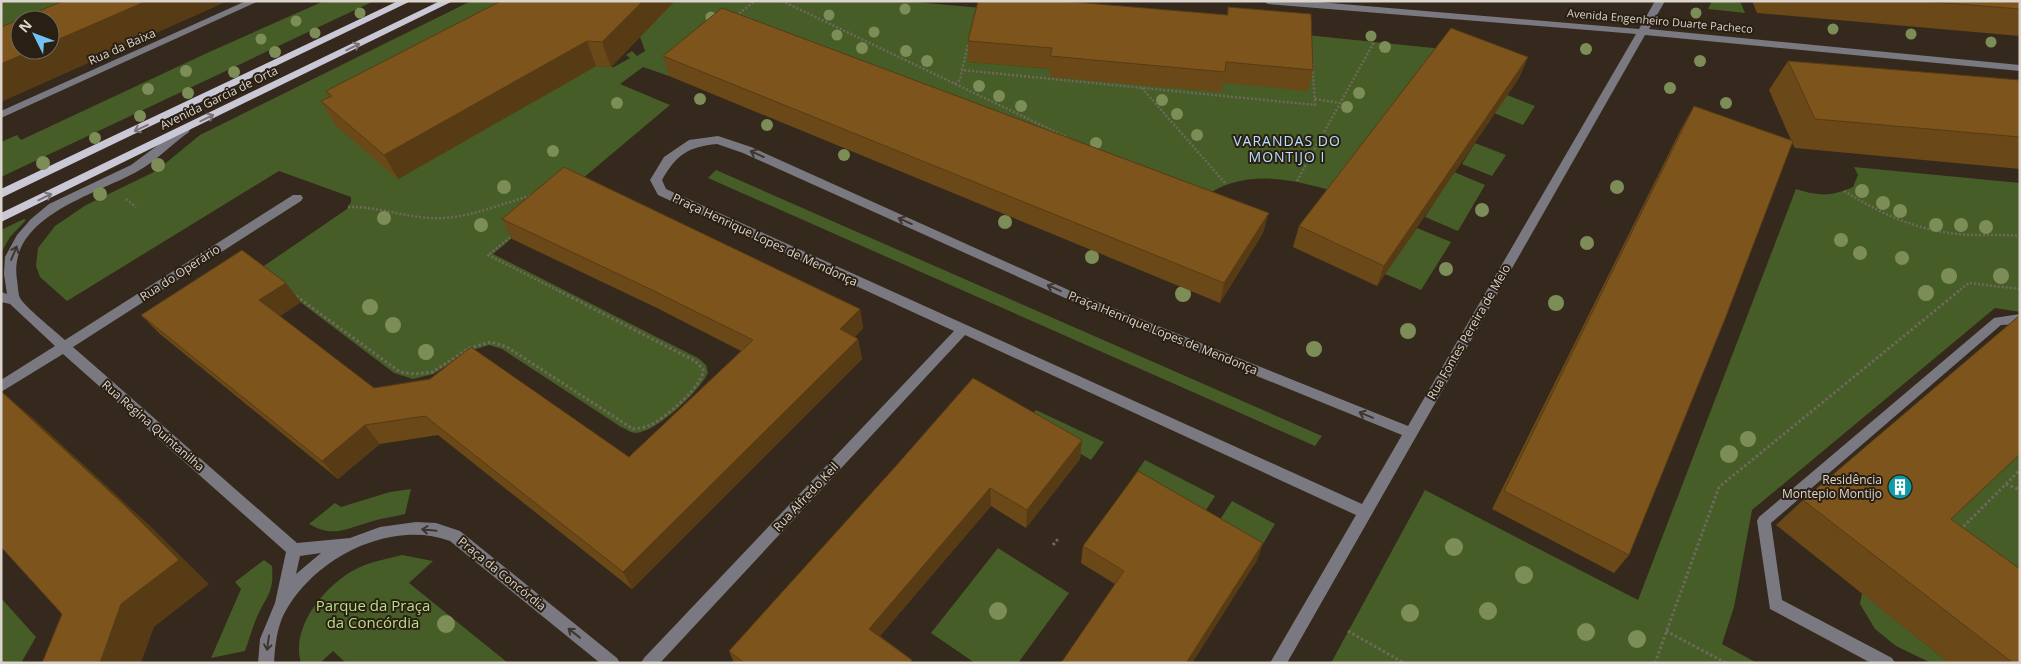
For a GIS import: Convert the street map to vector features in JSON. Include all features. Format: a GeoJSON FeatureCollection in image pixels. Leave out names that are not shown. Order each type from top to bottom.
{"type":"FeatureCollection","features":[{"type":"Feature","properties":{"kind":"main road","name":"Avenida Garcia de Orta"},"geometry":{"type":"LineString","coordinates":[[1,194],[406,1]]}},
{"type":"Feature","properties":{"kind":"main road","name":"Avenida Garcia de Orta"},"geometry":{"type":"LineString","coordinates":[[1,218],[448,1]]}},
{"type":"Feature","properties":{"kind":"street","name":"Rua da Baixa"},"geometry":{"type":"LineString","coordinates":[[1,115],[254,1]]}},
{"type":"Feature","properties":{"kind":"street","name":"Avenida Engenheiro Duarte Pacheco"},"geometry":{"type":"LineString","coordinates":[[1268,1],[1641,32],[2020,68]]}},
{"type":"Feature","properties":{"kind":"street","name":"Rua Fontes Pereira de Melo"},"geometry":{"type":"LineString","coordinates":[[1278,663],[1660,1]]}},
{"type":"Feature","properties":{"kind":"street"},"geometry":{"type":"LineString","coordinates":[[1,297],[14,300],[10,274],[11,257],[21,238],[35,222],[53,207],[135,168],[185,129]]}},
{"type":"Feature","properties":{"kind":"street","name":"Praça Henrique Lopes de Mendonça"},"geometry":{"type":"LineString","coordinates":[[1364,512],[662,192],[656,180],[668,160],[694,143],[718,140],[747,150],[1069,295],[1411,433]]}},
{"type":"Feature","properties":{"kind":"street","name":"Rua do Operário"},"geometry":{"type":"LineString","coordinates":[[1,387],[297,198]]}},
{"type":"Feature","properties":{"kind":"street","name":"Rua Regina Quintanilha"},"geometry":{"type":"LineString","coordinates":[[14,300],[64,347],[294,550]]}},
{"type":"Feature","properties":{"kind":"street"},"geometry":{"type":"LineString","coordinates":[[1887,663],[1775,604],[1764,521],[1998,320],[2020,319]]}},
{"type":"Feature","properties":{"kind":"street","name":"Rua Alfredo Keil"},"geometry":{"type":"LineString","coordinates":[[649,663],[962,330]]}},
{"type":"Feature","properties":{"kind":"street","name":"Praça da Concórdia"},"geometry":{"type":"LineString","coordinates":[[266,663],[268,637],[280,608],[300,579],[323,560],[352,544],[382,533],[409,529],[433,529],[455,536],[612,663]]}},
{"type":"Feature","properties":{"kind":"street"},"geometry":{"type":"LineString","coordinates":[[280,608],[294,550],[352,544]]}},
{"type":"Feature","properties":{"kind":"path"},"geometry":{"type":"LineString","coordinates":[[734,18],[755,1]]}},
{"type":"Feature","properties":{"kind":"path"},"geometry":{"type":"LineString","coordinates":[[782,1],[1068,138]]}},
{"type":"Feature","properties":{"kind":"path"},"geometry":{"type":"LineString","coordinates":[[1297,181],[1374,42]]}},
{"type":"Feature","properties":{"kind":"path"},"geometry":{"type":"LineString","coordinates":[[955,84],[960,80],[969,43]]}},
{"type":"Feature","properties":{"kind":"path"},"geometry":{"type":"LineString","coordinates":[[962,70],[1315,105],[1312,54]]}},
{"type":"Feature","properties":{"kind":"path"},"geometry":{"type":"LineString","coordinates":[[1142,88],[1226,184]]}},
{"type":"Feature","properties":{"kind":"path"},"geometry":{"type":"LineString","coordinates":[[1315,100],[1340,103]]}},
{"type":"Feature","properties":{"kind":"path"},"geometry":{"type":"LineString","coordinates":[[1844,191],[1897,221],[1956,234],[2020,236]]}},
{"type":"Feature","properties":{"kind":"path"},"geometry":{"type":"LineString","coordinates":[[348,207],[364,205],[442,218],[472,213],[542,192]]}},
{"type":"Feature","properties":{"kind":"path"},"geometry":{"type":"LineString","coordinates":[[291,292],[400,372],[415,374],[433,372],[469,348],[491,342],[507,347],[634,429],[648,427],[658,421],[700,382],[704,373],[702,367],[695,361],[488,255],[518,230]]}},
{"type":"Feature","properties":{"kind":"path"},"geometry":{"type":"LineString","coordinates":[[1655,663],[1719,487],[1969,282],[2020,289]]}},
{"type":"Feature","properties":{"kind":"path"},"geometry":{"type":"LineString","coordinates":[[1960,531],[2020,470]]}},
{"type":"Feature","properties":{"kind":"path"},"geometry":{"type":"LineString","coordinates":[[2006,484],[2020,490]]}},
{"type":"Feature","properties":{"kind":"path"},"geometry":{"type":"LineString","coordinates":[[1053,545],[1058,540]]}},
{"type":"Feature","properties":{"kind":"path"},"geometry":{"type":"LineString","coordinates":[[1348,631],[1404,663]]}},
{"type":"Feature","properties":{"kind":"path"},"geometry":{"type":"LineString","coordinates":[[1666,631],[1726,663]]}},
{"type":"Feature","properties":{"kind":"green space"},"geometry":{"type":"Polygon","coordinates":[[[1,1],[97,1],[60,16],[60,10],[10,10],[10,32],[1,42],[1,1]]]}},
{"type":"Feature","properties":{"kind":"green space"},"geometry":{"type":"Polygon","coordinates":[[[324,1],[374,1],[1,177],[1,142],[17,135],[21,140],[207,53],[324,1]]]}},
{"type":"Feature","properties":{"kind":"green space"},"geometry":{"type":"Polygon","coordinates":[[[471,1],[557,1],[398,179],[596,66],[614,67],[630,58],[626,55],[632,51],[637,56],[645,51],[640,37],[670,1],[904,1],[982,8],[969,62],[1222,83],[1306,35],[1443,49],[1336,192],[1284,180],[1250,179],[1217,189],[1201,199],[727,29],[669,76],[643,67],[620,84],[670,105],[493,254],[698,358],[706,365],[708,373],[687,400],[655,426],[636,433],[621,427],[502,349],[489,345],[470,351],[433,374],[413,379],[394,373],[258,270],[347,209],[351,202],[351,197],[279,171],[67,301],[40,277],[36,266],[38,248],[55,226],[86,205],[156,171],[200,135],[471,1]]]}},
{"type":"Feature","properties":{"kind":"green space"},"geometry":{"type":"Polygon","coordinates":[[[1712,1],[1740,1],[1745,13],[1708,9],[1712,1]]]}},
{"type":"Feature","properties":{"kind":"green space"},"geometry":{"type":"Polygon","coordinates":[[[1507,95],[1535,106],[1523,125],[1494,113],[1507,95]]]}},
{"type":"Feature","properties":{"kind":"green space"},"geometry":{"type":"Polygon","coordinates":[[[1475,143],[1506,155],[1492,176],[1462,164],[1475,143]]]}},
{"type":"Feature","properties":{"kind":"green space"},"geometry":{"type":"Polygon","coordinates":[[[1854,167],[2020,183],[2020,312],[1995,308],[1752,510],[1734,607],[1722,644],[1757,663],[1331,663],[1425,490],[1638,600],[1796,189],[1811,193],[1838,193],[1853,187],[1858,175],[1854,167]]]}},
{"type":"Feature","properties":{"kind":"green space"},"geometry":{"type":"Polygon","coordinates":[[[716,170],[1322,436],[1315,446],[708,178],[716,170]]]}},
{"type":"Feature","properties":{"kind":"green space"},"geometry":{"type":"Polygon","coordinates":[[[1454,172],[1485,185],[1458,231],[1425,217],[1454,172]]]}},
{"type":"Feature","properties":{"kind":"green space"},"geometry":{"type":"Polygon","coordinates":[[[24,219],[26,220],[10,237],[1,253],[1,230],[24,219]]]}},
{"type":"Feature","properties":{"kind":"green space"},"geometry":{"type":"Polygon","coordinates":[[[1417,228],[1451,242],[1421,290],[1385,274],[1417,228]]]}},
{"type":"Feature","properties":{"kind":"green space"},"geometry":{"type":"Polygon","coordinates":[[[1036,410],[1104,442],[1091,460],[1026,421],[1036,410]]]}},
{"type":"Feature","properties":{"kind":"green space"},"geometry":{"type":"Polygon","coordinates":[[[2020,449],[2020,619],[1922,540],[2020,449]]]}},
{"type":"Feature","properties":{"kind":"green space"},"geometry":{"type":"Polygon","coordinates":[[[1145,460],[1215,496],[1199,521],[1129,483],[1145,460]]]}},
{"type":"Feature","properties":{"kind":"green space"},"geometry":{"type":"Polygon","coordinates":[[[411,489],[405,514],[379,519],[339,531],[326,531],[309,524],[335,503],[341,507],[390,492],[411,489]]]}},
{"type":"Feature","properties":{"kind":"green space"},"geometry":{"type":"Polygon","coordinates":[[[1232,501],[1275,524],[1257,554],[1214,529],[1232,501]]]}},
{"type":"Feature","properties":{"kind":"green space"},"geometry":{"type":"Polygon","coordinates":[[[998,548],[1069,593],[1018,663],[975,663],[931,633],[998,548]]]}},
{"type":"Feature","properties":{"kind":"green space","name":"Parque da Praça da Concórdia"},"geometry":{"type":"Polygon","coordinates":[[[402,555],[433,561],[409,583],[508,663],[346,663],[333,651],[320,663],[301,663],[299,649],[305,622],[312,609],[332,586],[360,567],[402,555]]]}},
{"type":"Feature","properties":{"kind":"green space"},"geometry":{"type":"Polygon","coordinates":[[[264,560],[272,566],[271,588],[255,621],[245,651],[211,658],[241,589],[235,582],[264,560]]]}},
{"type":"Feature","properties":{"kind":"green space"},"geometry":{"type":"Polygon","coordinates":[[[1862,593],[1949,663],[1931,663],[1896,646],[1875,629],[1860,604],[1862,593]]]}},
{"type":"Feature","properties":{"kind":"green space"},"geometry":{"type":"Polygon","coordinates":[[[1,598],[36,637],[21,663],[1,663],[1,598]]]}},
{"type":"Feature","properties":{"kind":"building"},"geometry":{"type":"Polygon","coordinates":[[[63,1],[147,1],[60,39],[60,10],[42,10],[63,1]]]}},
{"type":"Feature","properties":{"kind":"building"},"geometry":{"type":"Polygon","coordinates":[[[501,1],[643,1],[602,42],[587,41],[384,155],[321,101],[332,96],[326,91],[501,1]]]}},
{"type":"Feature","properties":{"kind":"building"},"geometry":{"type":"Polygon","coordinates":[[[978,1],[1062,1],[1228,15],[1228,7],[1311,14],[1313,70],[1226,62],[1225,72],[1050,56],[1052,48],[968,41],[978,1]]]}},
{"type":"Feature","properties":{"kind":"building"},"geometry":{"type":"Polygon","coordinates":[[[1921,1],[2020,1],[2020,9],[1921,1]]]}},
{"type":"Feature","properties":{"kind":"building"},"geometry":{"type":"Polygon","coordinates":[[[722,8],[1269,213],[1224,283],[663,56],[722,8]]]}},
{"type":"Feature","properties":{"kind":"building"},"geometry":{"type":"Polygon","coordinates":[[[10,23],[10,60],[1,64],[1,27],[10,23]]]}},
{"type":"Feature","properties":{"kind":"building"},"geometry":{"type":"Polygon","coordinates":[[[1451,28],[1528,57],[1384,266],[1299,226],[1451,28]]]}},
{"type":"Feature","properties":{"kind":"building"},"geometry":{"type":"Polygon","coordinates":[[[1788,61],[2020,80],[2020,137],[1815,119],[1788,61]]]}},
{"type":"Feature","properties":{"kind":"building"},"geometry":{"type":"Polygon","coordinates":[[[1694,106],[1793,141],[1725,319],[1629,555],[1504,491],[1694,106]]]}},
{"type":"Feature","properties":{"kind":"building"},"geometry":{"type":"Polygon","coordinates":[[[564,167],[860,309],[840,329],[858,339],[623,572],[425,416],[365,425],[322,461],[141,315],[242,250],[286,283],[259,300],[374,388],[430,379],[471,347],[629,457],[753,340],[502,219],[564,167]]]}},
{"type":"Feature","properties":{"kind":"building","name":"Residência Montepio Montijo"},"geometry":{"type":"Polygon","coordinates":[[[2020,315],[2020,454],[1951,519],[2020,569],[2020,663],[2013,663],[1803,500],[2020,315]]]}},
{"type":"Feature","properties":{"kind":"building"},"geometry":{"type":"Polygon","coordinates":[[[973,378],[1082,440],[1027,510],[990,488],[869,629],[912,660],[909,663],[744,663],[729,651],[895,467],[973,378]]]}},
{"type":"Feature","properties":{"kind":"building"},"geometry":{"type":"Polygon","coordinates":[[[1,392],[120,501],[179,560],[121,604],[100,663],[42,663],[62,614],[1,547],[1,392]]]}},
{"type":"Feature","properties":{"kind":"building"},"geometry":{"type":"Polygon","coordinates":[[[1138,471],[1263,543],[1186,663],[1061,663],[1124,571],[1083,546],[1138,471]]]}},
{"type":"Feature","properties":{"kind":"place","name":"Residência Montepio Montijo"},"geometry":{"type":"Point","coordinates":[1900,487]}},
{"type":"Feature","properties":{"kind":"district","name":"VARANDAS DO MONTIJO I"},"geometry":{"type":"Point","coordinates":[1287,150]}}]}
